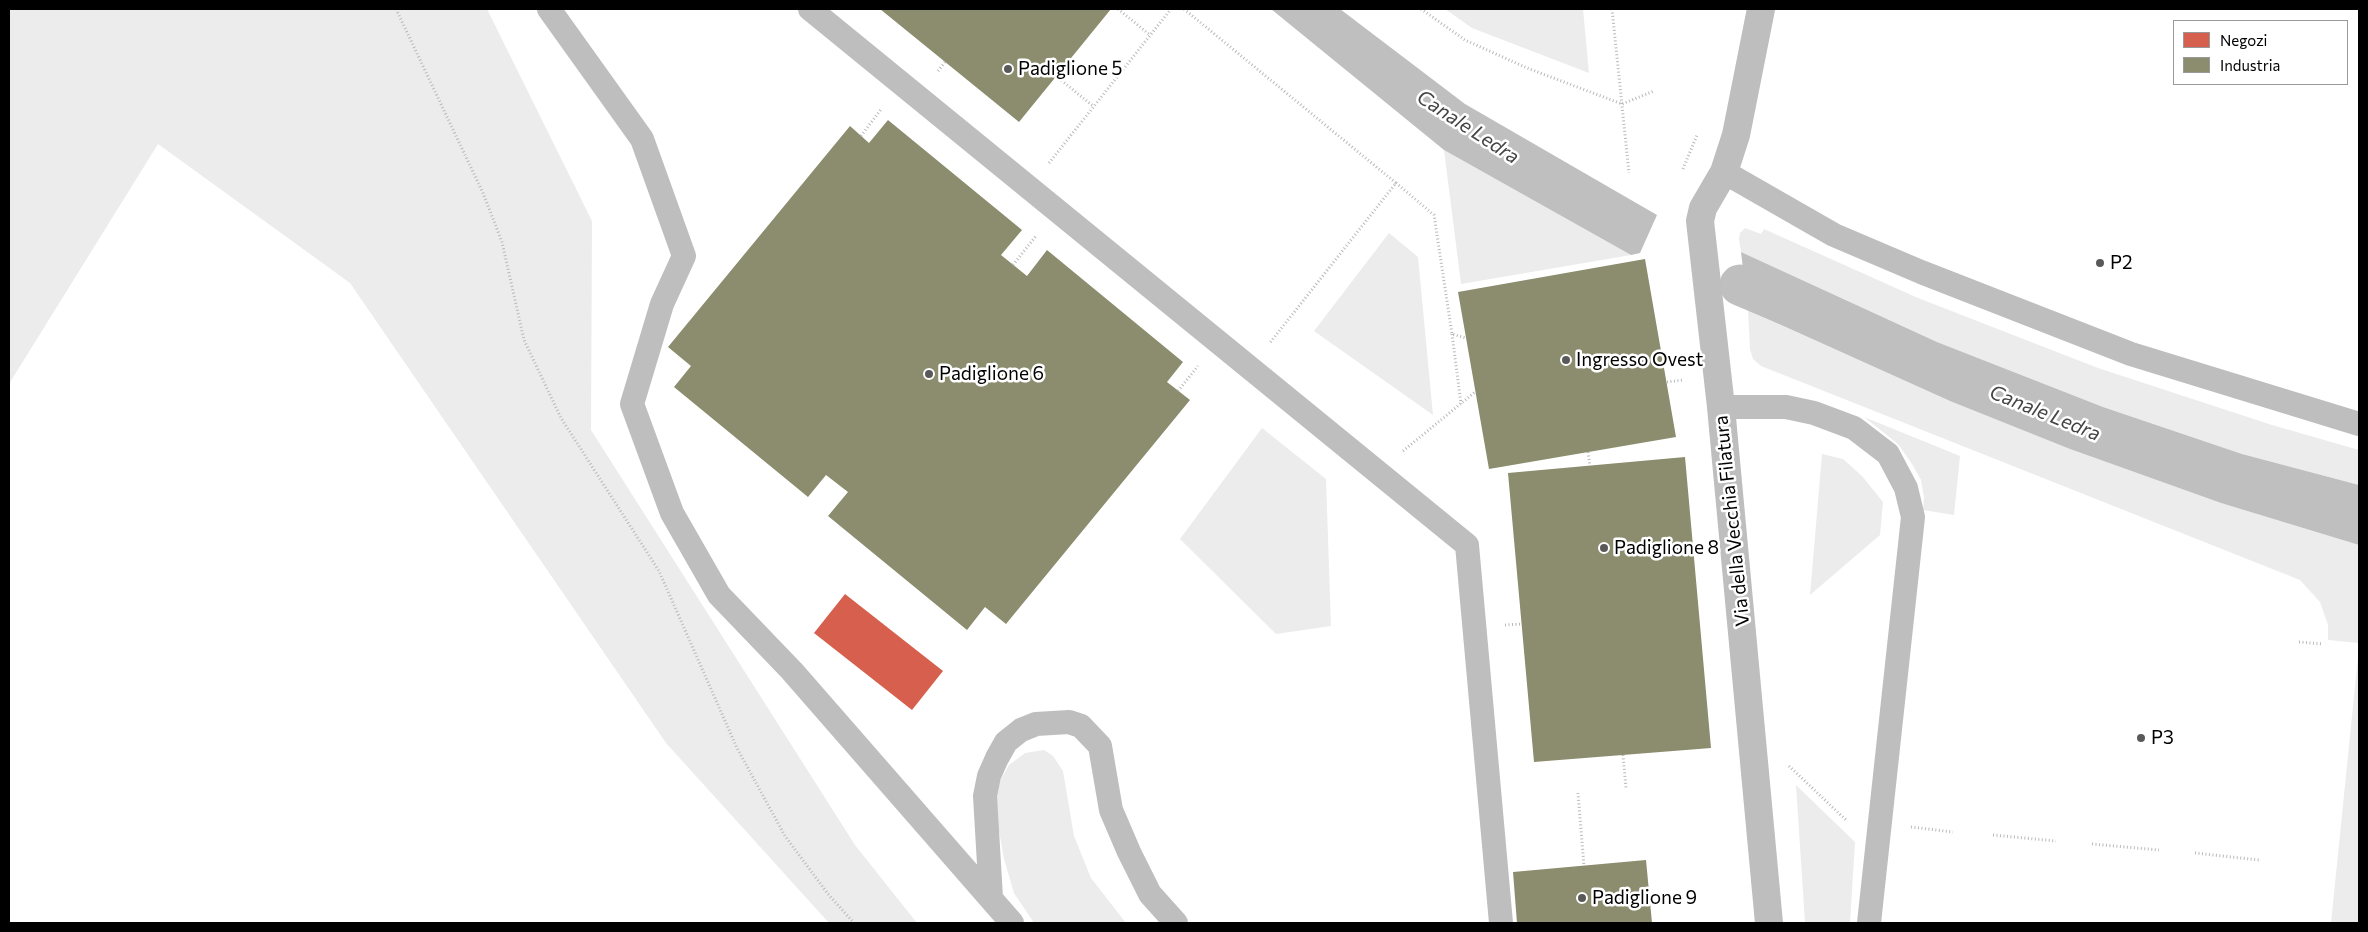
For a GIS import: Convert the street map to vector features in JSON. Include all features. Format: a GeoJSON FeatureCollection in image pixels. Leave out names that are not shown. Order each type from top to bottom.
{"type":"FeatureCollection","features":[{"type":"Feature","properties":{"kind":"street","name":"Via della Vecchia Filatura"},"geometry":{"type":"LineString","coordinates":[[1761,9],[1736,135],[1724,172],[1703,208],[1700,221],[1721,407],[1753,732],[1769,923]]}},
{"type":"Feature","properties":{"kind":"lane"},"geometry":{"type":"LineString","coordinates":[[549,9],[642,139],[684,256],[662,304],[632,404],[672,513],[719,595],[792,671],[1012,923]]}},
{"type":"Feature","properties":{"kind":"lane"},"geometry":{"type":"LineString","coordinates":[[810,9],[1467,545],[1501,923]]}},
{"type":"Feature","properties":{"kind":"lane"},"geometry":{"type":"LineString","coordinates":[[1724,172],[1834,235],[1921,272],[2131,354],[2359,424]]}},
{"type":"Feature","properties":{"kind":"lane"},"geometry":{"type":"LineString","coordinates":[[1721,407],[1786,407],[1814,413],[1854,428],[1888,454],[1906,488],[1913,517],[1869,923]]}},
{"type":"Feature","properties":{"kind":"lane"},"geometry":{"type":"LineString","coordinates":[[991,898],[984,796],[988,776],[1006,742],[1021,730],[1036,724],[1069,722],[1081,726],[1100,746],[1111,810],[1129,852],[1150,894],[1176,923]]}},
{"type":"Feature","properties":{"kind":"path"},"geometry":{"type":"LineString","coordinates":[[396,9],[486,201],[502,242],[524,340],[561,418],[659,571],[737,748],[785,836],[828,894],[854,923]]}},
{"type":"Feature","properties":{"kind":"path"},"geometry":{"type":"LineString","coordinates":[[1118,9],[1150,35]]}},
{"type":"Feature","properties":{"kind":"path"},"geometry":{"type":"LineString","coordinates":[[1029,188],[1171,9]]}},
{"type":"Feature","properties":{"kind":"path"},"geometry":{"type":"LineString","coordinates":[[1184,9],[1434,215],[1461,404]]}},
{"type":"Feature","properties":{"kind":"path"},"geometry":{"type":"LineString","coordinates":[[1421,9],[1465,40],[1527,68],[1622,104],[1654,91]]}},
{"type":"Feature","properties":{"kind":"path"},"geometry":{"type":"LineString","coordinates":[[1612,9],[1629,173]]}},
{"type":"Feature","properties":{"kind":"path"},"geometry":{"type":"LineString","coordinates":[[1056,76],[1093,106]]}},
{"type":"Feature","properties":{"kind":"path"},"geometry":{"type":"LineString","coordinates":[[1682,172],[1701,126]]}},
{"type":"Feature","properties":{"kind":"path"},"geometry":{"type":"LineString","coordinates":[[1250,368],[1396,183]]}},
{"type":"Feature","properties":{"kind":"path"},"geometry":{"type":"LineString","coordinates":[[1452,334],[1466,338]]}},
{"type":"Feature","properties":{"kind":"path"},"geometry":{"type":"LineString","coordinates":[[1667,382],[1688,379]]}},
{"type":"Feature","properties":{"kind":"path"},"geometry":{"type":"LineString","coordinates":[[1378,472],[1476,392]]}},
{"type":"Feature","properties":{"kind":"path"},"geometry":{"type":"LineString","coordinates":[[1588,452],[1590,466]]}},
{"type":"Feature","properties":{"kind":"path"},"geometry":{"type":"LineString","coordinates":[[2299,642],[2323,644]]}},
{"type":"Feature","properties":{"kind":"path"},"geometry":{"type":"LineString","coordinates":[[1753,732],[1848,822]]}},
{"type":"Feature","properties":{"kind":"path"},"geometry":{"type":"LineString","coordinates":[[1623,755],[1626,788]]}},
{"type":"Feature","properties":{"kind":"path"},"geometry":{"type":"LineString","coordinates":[[1578,793],[1584,866]]}},
{"type":"Feature","properties":{"kind":"path"},"geometry":{"type":"LineString","coordinates":[[1902,827],[1953,832]]}},
{"type":"Feature","properties":{"kind":"path"},"geometry":{"type":"LineString","coordinates":[[1992,835],[2056,841]]}},
{"type":"Feature","properties":{"kind":"path"},"geometry":{"type":"LineString","coordinates":[[2092,844],[2159,850]]}},
{"type":"Feature","properties":{"kind":"path"},"geometry":{"type":"LineString","coordinates":[[2195,853],[2259,860]]}},
{"type":"Feature","properties":{"kind":"shaded area"},"geometry":{"type":"Polygon","coordinates":[[[9,9],[487,9],[592,221],[591,430],[855,845],[917,923],[829,923],[666,743],[350,283],[158,144],[9,384],[9,9]]]}},
{"type":"Feature","properties":{"kind":"shaded area"},"geometry":{"type":"Polygon","coordinates":[[[1445,9],[1583,9],[1589,73],[1472,28],[1445,9]]]}},
{"type":"Feature","properties":{"kind":"shaded area"},"geometry":{"type":"Polygon","coordinates":[[[1444,150],[1631,255],[1461,284],[1444,150]]]}},
{"type":"Feature","properties":{"kind":"shaded area"},"geometry":{"type":"Polygon","coordinates":[[[1745,228],[1761,234],[1764,229],[1918,298],[2098,368],[2272,425],[2359,450],[2359,485],[2242,454],[2103,407],[1937,342],[1741,252],[1740,233],[1745,228]]]}},
{"type":"Feature","properties":{"kind":"shaded area"},"geometry":{"type":"Polygon","coordinates":[[[1389,233],[1418,257],[1433,415],[1314,331],[1389,233]]]}},
{"type":"Feature","properties":{"kind":"shaded area"},"geometry":{"type":"Polygon","coordinates":[[[1748,310],[1950,401],[2070,449],[2221,503],[2359,545],[2359,643],[2328,640],[2328,625],[2320,602],[2300,580],[1761,366],[1753,359],[1750,349],[1748,310]]]}},
{"type":"Feature","properties":{"kind":"shaded area"},"geometry":{"type":"Polygon","coordinates":[[[1864,417],[1960,456],[1954,515],[1923,510],[1924,497],[1921,480],[1912,464],[1898,444],[1864,417]]]}},
{"type":"Feature","properties":{"kind":"shaded area"},"geometry":{"type":"Polygon","coordinates":[[[1262,428],[1326,479],[1331,626],[1276,634],[1180,539],[1262,428]]]}},
{"type":"Feature","properties":{"kind":"shaded area"},"geometry":{"type":"Polygon","coordinates":[[[1822,454],[1843,459],[1862,476],[1883,502],[1880,535],[1810,595],[1822,454]]]}},
{"type":"Feature","properties":{"kind":"shaded area"},"geometry":{"type":"Polygon","coordinates":[[[2359,647],[2359,923],[2331,923],[2359,647]]]}},
{"type":"Feature","properties":{"kind":"shaded area"},"geometry":{"type":"Polygon","coordinates":[[[1044,750],[1053,756],[1063,771],[1074,836],[1091,878],[1126,923],[1034,923],[1014,893],[1004,859],[995,809],[1000,781],[1009,765],[1025,753],[1044,750]]]}},
{"type":"Feature","properties":{"kind":"shaded area"},"geometry":{"type":"Polygon","coordinates":[[[1796,785],[1855,842],[1850,923],[1805,923],[1796,785]]]}},
{"type":"Feature","properties":{"kind":"water"},"geometry":{"type":"Polygon","coordinates":[[[1271,9],[1340,9],[1465,104],[1657,215],[1640,253],[1631,255],[1444,150],[1271,9]]]}},
{"type":"Feature","properties":{"kind":"water"},"geometry":{"type":"Polygon","coordinates":[[[1741,252],[1937,342],[2103,407],[2242,454],[2359,485],[2359,545],[2221,503],[2070,449],[1950,401],[1748,310],[1741,252]]]}},
{"type":"Feature","properties":{"kind":"building: Negozi"},"geometry":{"type":"Polygon","coordinates":[[[845,594],[943,671],[912,710],[814,633],[845,594]]]}},
{"type":"Feature","properties":{"kind":"building: Industria","name":"Padiglione 5"},"geometry":{"type":"Polygon","coordinates":[[[880,9],[1111,9],[1019,122],[880,9]]]}},
{"type":"Feature","properties":{"kind":"building: Industria","name":"Padiglione 6"},"geometry":{"type":"Polygon","coordinates":[[[888,120],[1022,230],[1001,255],[1027,276],[1047,250],[1183,362],[1167,382],[1190,400],[1006,624],[985,607],[967,630],[828,516],[848,492],[826,475],[808,497],[674,387],[691,366],[668,347],[850,126],[869,143],[888,120]]]}},
{"type":"Feature","properties":{"kind":"building: Industria","name":"Ingresso Ovest"},"geometry":{"type":"Polygon","coordinates":[[[1645,259],[1676,437],[1489,469],[1458,292],[1645,259]]]}},
{"type":"Feature","properties":{"kind":"building: Industria","name":"Padiglione 8"},"geometry":{"type":"Polygon","coordinates":[[[1685,457],[1711,748],[1534,762],[1508,473],[1685,457]]]}},
{"type":"Feature","properties":{"kind":"building: Industria","name":"Padiglione 9"},"geometry":{"type":"Polygon","coordinates":[[[1646,860],[1652,923],[1517,923],[1513,872],[1646,860]]]}},
{"type":"Feature","properties":{"kind":"waterway","name":"Canale Ledra"},"geometry":{"type":"LineString","coordinates":[[1740,285],[1797,309]]}},
{"type":"Feature","properties":{"kind":"place","name":"Padiglione 5"},"geometry":{"type":"Point","coordinates":[1008,69]}},
{"type":"Feature","properties":{"kind":"place","name":"P2"},"geometry":{"type":"Point","coordinates":[2100,263]}},
{"type":"Feature","properties":{"kind":"place","name":"Ingresso Ovest"},"geometry":{"type":"Point","coordinates":[1566,360]}},
{"type":"Feature","properties":{"kind":"place","name":"Padiglione 6"},"geometry":{"type":"Point","coordinates":[929,374]}},
{"type":"Feature","properties":{"kind":"place","name":"Padiglione 8"},"geometry":{"type":"Point","coordinates":[1604,548]}},
{"type":"Feature","properties":{"kind":"place","name":"P3"},"geometry":{"type":"Point","coordinates":[2141,738]}},
{"type":"Feature","properties":{"kind":"place","name":"Padiglione 9"},"geometry":{"type":"Point","coordinates":[1582,898]}}]}
